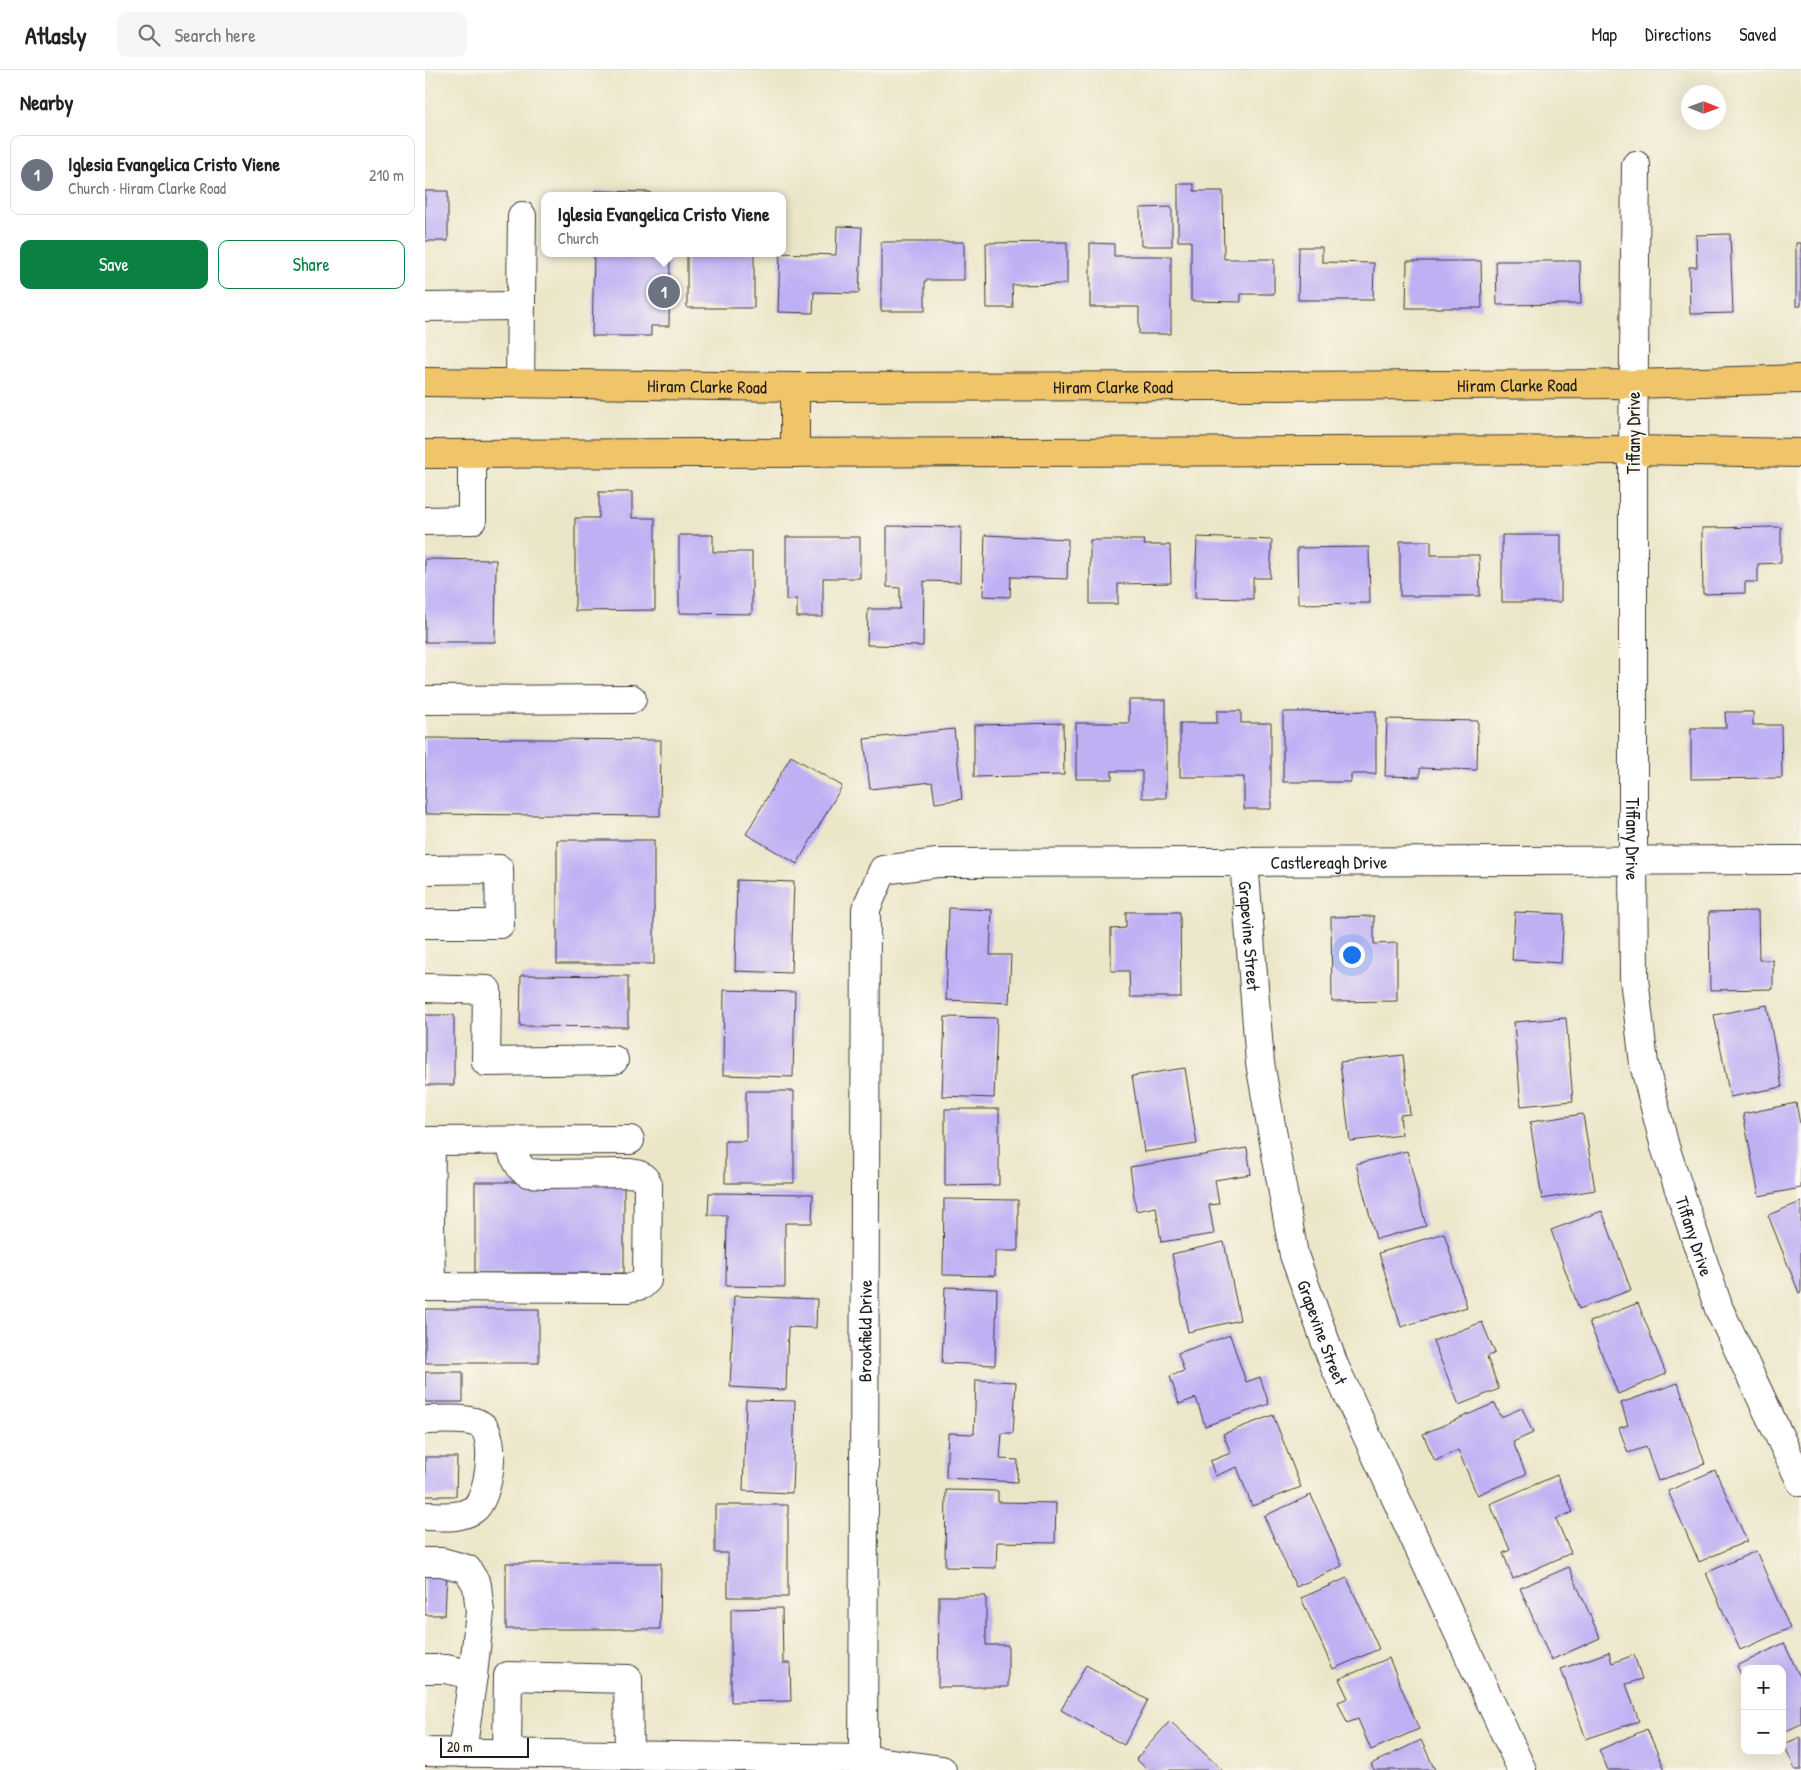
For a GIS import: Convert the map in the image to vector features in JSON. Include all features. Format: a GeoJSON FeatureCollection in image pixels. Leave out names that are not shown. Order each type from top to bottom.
{"type":"FeatureCollection","features":[{"type":"Feature","properties":{"kind":"main road","name":"Hiram Clarke Road"},"geometry":{"type":"LineString","coordinates":[[425,382],[795,387],[1633,384],[1801,379]]}},
{"type":"Feature","properties":{"kind":"main road"},"geometry":{"type":"LineString","coordinates":[[795,387],[795,453]]}},
{"type":"Feature","properties":{"kind":"main road"},"geometry":{"type":"LineString","coordinates":[[425,454],[1633,450],[1801,453]]}},
{"type":"Feature","properties":{"kind":"street","name":"Tiffany Drive"},"geometry":{"type":"LineString","coordinates":[[1635,165],[1633,861],[1635,988],[1644,1064],[1665,1147],[1719,1308],[1801,1482]]}},
{"type":"Feature","properties":{"kind":"street"},"geometry":{"type":"LineString","coordinates":[[520,384],[522,216]]}},
{"type":"Feature","properties":{"kind":"street"},"geometry":{"type":"LineString","coordinates":[[425,307],[521,306]]}},
{"type":"Feature","properties":{"kind":"street"},"geometry":{"type":"LineString","coordinates":[[425,521],[472,520],[472,454]]}},
{"type":"Feature","properties":{"kind":"street"},"geometry":{"type":"LineString","coordinates":[[425,700],[632,699]]}},
{"type":"Feature","properties":{"kind":"street","name":"Castlereagh Drive"},"geometry":{"type":"LineString","coordinates":[[873,894],[883,870],[937,863],[1801,860]]}},
{"type":"Feature","properties":{"kind":"street","name":"Grapevine Street"},"geometry":{"type":"LineString","coordinates":[[1244,861],[1260,1063],[1294,1255],[1333,1365],[1522,1770]]}},
{"type":"Feature","properties":{"kind":"street"},"geometry":{"type":"LineString","coordinates":[[425,870],[499,869],[499,924],[425,924]]}},
{"type":"Feature","properties":{"kind":"street","name":"Brookfield Drive"},"geometry":{"type":"LineString","coordinates":[[863,1764],[866,909],[873,894]]}},
{"type":"Feature","properties":{"kind":"street"},"geometry":{"type":"LineString","coordinates":[[425,988],[487,990],[486,1062],[614,1060]]}},
{"type":"Feature","properties":{"kind":"street"},"geometry":{"type":"LineString","coordinates":[[509,1141],[514,1156],[521,1168],[528,1173],[629,1173],[639,1174],[645,1178],[648,1184],[647,1280],[642,1285],[627,1288],[428,1287],[428,1141],[630,1140]]}},
{"type":"Feature","properties":{"kind":"street"},"geometry":{"type":"LineString","coordinates":[[425,1420],[474,1421],[484,1426],[489,1436],[490,1464],[484,1495],[475,1509],[461,1517],[425,1516]]}},
{"type":"Feature","properties":{"kind":"street"},"geometry":{"type":"LineString","coordinates":[[425,1562],[442,1562],[467,1569],[477,1585],[480,1612],[462,1753]]}},
{"type":"Feature","properties":{"kind":"street"},"geometry":{"type":"LineString","coordinates":[[425,1669],[446,1669],[473,1676]]}},
{"type":"Feature","properties":{"kind":"street"},"geometry":{"type":"LineString","coordinates":[[507,1754],[508,1676],[628,1679],[629,1755]]}},
{"type":"Feature","properties":{"kind":"street"},"geometry":{"type":"LineString","coordinates":[[425,1752],[629,1755],[863,1764],[942,1770]]}},
{"type":"Feature","properties":{"kind":"building"},"geometry":{"type":"Polygon","coordinates":[[[1178,184],[1194,184],[1194,191],[1223,191],[1224,259],[1274,259],[1274,294],[1241,294],[1241,302],[1191,301],[1191,241],[1178,241],[1178,184]]]}},
{"type":"Feature","properties":{"kind":"building"},"geometry":{"type":"Polygon","coordinates":[[[425,191],[448,191],[448,241],[425,241],[425,191]]]}},
{"type":"Feature","properties":{"kind":"building"},"geometry":{"type":"Polygon","coordinates":[[[594,191],[650,192],[594,192],[594,191]]]}},
{"type":"Feature","properties":{"kind":"building"},"geometry":{"type":"Polygon","coordinates":[[[1172,207],[1172,246],[1141,246],[1140,208],[1172,207]]]}},
{"type":"Feature","properties":{"kind":"building"},"geometry":{"type":"Polygon","coordinates":[[[837,226],[862,227],[859,293],[814,292],[813,313],[778,312],[780,257],[786,257],[786,253],[836,255],[837,226]]]}},
{"type":"Feature","properties":{"kind":"building"},"geometry":{"type":"Polygon","coordinates":[[[1730,234],[1733,313],[1690,314],[1689,267],[1697,267],[1696,235],[1730,234]]]}},
{"type":"Feature","properties":{"kind":"building"},"geometry":{"type":"Polygon","coordinates":[[[881,242],[964,242],[964,280],[925,280],[925,311],[881,311],[881,242]]]}},
{"type":"Feature","properties":{"kind":"building"},"geometry":{"type":"Polygon","coordinates":[[[1067,242],[1067,284],[1012,285],[1013,308],[987,308],[986,243],[1067,242]]]}},
{"type":"Feature","properties":{"kind":"building"},"geometry":{"type":"Polygon","coordinates":[[[1090,243],[1114,244],[1114,256],[1171,256],[1171,334],[1139,334],[1139,307],[1090,307],[1090,243]]]}},
{"type":"Feature","properties":{"kind":"building"},"geometry":{"type":"Polygon","coordinates":[[[1796,243],[1801,243],[1801,306],[1796,306],[1796,243]]]}},
{"type":"Feature","properties":{"kind":"building"},"geometry":{"type":"Polygon","coordinates":[[[1299,247],[1322,247],[1322,262],[1374,263],[1373,300],[1298,300],[1299,247]]]}},
{"type":"Feature","properties":{"kind":"building"},"geometry":{"type":"Polygon","coordinates":[[[594,257],[670,257],[669,326],[651,326],[651,336],[592,336],[594,257]]]}},
{"type":"Feature","properties":{"kind":"building"},"geometry":{"type":"Polygon","coordinates":[[[687,257],[754,257],[754,308],[687,308],[687,257]]]}},
{"type":"Feature","properties":{"kind":"building"},"geometry":{"type":"Polygon","coordinates":[[[1407,261],[1481,261],[1482,308],[1406,308],[1407,261]]]}},
{"type":"Feature","properties":{"kind":"building"},"geometry":{"type":"Polygon","coordinates":[[[1496,261],[1580,261],[1581,304],[1497,305],[1496,261]]]}},
{"type":"Feature","properties":{"kind":"building"},"geometry":{"type":"Polygon","coordinates":[[[599,492],[632,492],[632,518],[655,518],[655,610],[575,611],[575,518],[599,518],[599,492]]]}},
{"type":"Feature","properties":{"kind":"building"},"geometry":{"type":"Polygon","coordinates":[[[887,526],[961,527],[960,582],[924,581],[923,646],[867,645],[868,609],[900,609],[900,588],[887,587],[887,526]]]}},
{"type":"Feature","properties":{"kind":"building"},"geometry":{"type":"Polygon","coordinates":[[[1781,527],[1781,563],[1758,564],[1758,582],[1745,582],[1745,593],[1703,594],[1702,528],[1781,527]]]}},
{"type":"Feature","properties":{"kind":"building"},"geometry":{"type":"Polygon","coordinates":[[[679,535],[713,535],[713,552],[752,552],[752,614],[679,613],[679,535]]]}},
{"type":"Feature","properties":{"kind":"building"},"geometry":{"type":"Polygon","coordinates":[[[985,535],[1068,539],[1067,579],[1011,577],[1010,597],[983,596],[985,535]]]}},
{"type":"Feature","properties":{"kind":"building"},"geometry":{"type":"Polygon","coordinates":[[[1502,535],[1561,535],[1561,602],[1502,602],[1502,535]]]}},
{"type":"Feature","properties":{"kind":"building"},"geometry":{"type":"Polygon","coordinates":[[[786,537],[860,537],[860,578],[823,578],[823,617],[797,617],[797,599],[786,600],[786,537]]]}},
{"type":"Feature","properties":{"kind":"building"},"geometry":{"type":"Polygon","coordinates":[[[1197,537],[1272,540],[1270,578],[1253,578],[1253,599],[1195,598],[1197,537]]]}},
{"type":"Feature","properties":{"kind":"building"},"geometry":{"type":"Polygon","coordinates":[[[1090,540],[1145,540],[1144,545],[1170,545],[1171,583],[1118,584],[1118,604],[1090,604],[1090,540]]]}},
{"type":"Feature","properties":{"kind":"building"},"geometry":{"type":"Polygon","coordinates":[[[1400,541],[1431,541],[1431,555],[1479,555],[1480,596],[1400,596],[1400,541]]]}},
{"type":"Feature","properties":{"kind":"building"},"geometry":{"type":"Polygon","coordinates":[[[1369,547],[1370,603],[1298,604],[1297,548],[1369,547]]]}},
{"type":"Feature","properties":{"kind":"building"},"geometry":{"type":"Polygon","coordinates":[[[425,559],[496,560],[495,642],[425,642],[425,559]]]}},
{"type":"Feature","properties":{"kind":"building"},"geometry":{"type":"Polygon","coordinates":[[[1129,700],[1166,700],[1166,798],[1142,798],[1142,771],[1112,771],[1112,779],[1076,779],[1076,723],[1129,723],[1129,700]]]}},
{"type":"Feature","properties":{"kind":"building"},"geometry":{"type":"Polygon","coordinates":[[[1217,711],[1241,711],[1241,723],[1271,723],[1271,809],[1244,809],[1244,777],[1180,777],[1180,723],[1217,723],[1217,711]]]}},
{"type":"Feature","properties":{"kind":"building"},"geometry":{"type":"Polygon","coordinates":[[[1376,711],[1376,774],[1351,774],[1351,782],[1283,782],[1283,712],[1376,711]]]}},
{"type":"Feature","properties":{"kind":"building"},"geometry":{"type":"Polygon","coordinates":[[[1725,712],[1753,712],[1753,725],[1781,725],[1782,778],[1691,779],[1691,728],[1726,728],[1725,712]]]}},
{"type":"Feature","properties":{"kind":"building"},"geometry":{"type":"Polygon","coordinates":[[[1387,719],[1478,721],[1477,770],[1420,768],[1420,777],[1385,776],[1387,719]]]}},
{"type":"Feature","properties":{"kind":"building"},"geometry":{"type":"Polygon","coordinates":[[[1063,723],[1064,775],[974,777],[974,725],[1063,723]]]}},
{"type":"Feature","properties":{"kind":"building"},"geometry":{"type":"Polygon","coordinates":[[[954,729],[962,799],[935,803],[932,782],[870,789],[864,739],[954,729]]]}},
{"type":"Feature","properties":{"kind":"building"},"geometry":{"type":"Polygon","coordinates":[[[425,738],[661,740],[660,816],[425,814],[425,738]]]}},
{"type":"Feature","properties":{"kind":"building"},"geometry":{"type":"Polygon","coordinates":[[[791,756],[842,786],[797,864],[746,834],[791,756]]]}},
{"type":"Feature","properties":{"kind":"building"},"geometry":{"type":"Polygon","coordinates":[[[557,840],[654,840],[654,964],[557,964],[557,840]]]}},
{"type":"Feature","properties":{"kind":"building"},"geometry":{"type":"Polygon","coordinates":[[[737,880],[794,882],[791,973],[735,971],[737,880]]]}},
{"type":"Feature","properties":{"kind":"building"},"geometry":{"type":"Polygon","coordinates":[[[949,908],[992,910],[990,955],[1011,955],[1009,1003],[946,1000],[949,908]]]}},
{"type":"Feature","properties":{"kind":"building"},"geometry":{"type":"Polygon","coordinates":[[[1758,911],[1759,960],[1773,960],[1773,989],[1710,990],[1709,912],[1758,911]]]}},
{"type":"Feature","properties":{"kind":"building"},"geometry":{"type":"Polygon","coordinates":[[[1126,912],[1180,912],[1181,997],[1130,997],[1129,971],[1111,971],[1111,929],[1126,928],[1126,912]]]}},
{"type":"Feature","properties":{"kind":"building"},"geometry":{"type":"Polygon","coordinates":[[[1515,912],[1564,914],[1561,963],[1512,960],[1515,912]]]}},
{"type":"Feature","properties":{"kind":"building"},"geometry":{"type":"Polygon","coordinates":[[[1374,916],[1374,944],[1397,943],[1397,1001],[1332,1002],[1331,917],[1374,916]]]}},
{"type":"Feature","properties":{"kind":"building"},"geometry":{"type":"Polygon","coordinates":[[[521,975],[628,976],[628,1027],[520,1026],[521,975]]]}},
{"type":"Feature","properties":{"kind":"building"},"geometry":{"type":"Polygon","coordinates":[[[724,990],[795,992],[793,1077],[723,1075],[724,990]]]}},
{"type":"Feature","properties":{"kind":"building"},"geometry":{"type":"Polygon","coordinates":[[[1767,1005],[1782,1087],[1730,1097],[1714,1015],[1767,1005]]]}},
{"type":"Feature","properties":{"kind":"building"},"geometry":{"type":"Polygon","coordinates":[[[425,1015],[454,1015],[454,1085],[425,1085],[425,1015]]]}},
{"type":"Feature","properties":{"kind":"building"},"geometry":{"type":"Polygon","coordinates":[[[945,1017],[997,1018],[994,1098],[942,1096],[945,1017]]]}},
{"type":"Feature","properties":{"kind":"building"},"geometry":{"type":"Polygon","coordinates":[[[1566,1018],[1573,1101],[1521,1106],[1514,1022],[1566,1018]]]}},
{"type":"Feature","properties":{"kind":"building"},"geometry":{"type":"Polygon","coordinates":[[[1403,1055],[1410,1114],[1400,1115],[1402,1135],[1350,1141],[1340,1062],[1403,1055]]]}},
{"type":"Feature","properties":{"kind":"building"},"geometry":{"type":"Polygon","coordinates":[[[1185,1068],[1197,1144],[1144,1152],[1132,1076],[1185,1068]]]}},
{"type":"Feature","properties":{"kind":"building"},"geometry":{"type":"Polygon","coordinates":[[[746,1091],[794,1091],[794,1183],[725,1183],[725,1141],[746,1141],[746,1091]]]}},
{"type":"Feature","properties":{"kind":"building"},"geometry":{"type":"Polygon","coordinates":[[[1796,1103],[1801,1129],[1801,1188],[1759,1196],[1743,1114],[1796,1103]]]}},
{"type":"Feature","properties":{"kind":"building"},"geometry":{"type":"Polygon","coordinates":[[[945,1109],[999,1109],[999,1185],[945,1186],[945,1109]]]}},
{"type":"Feature","properties":{"kind":"building"},"geometry":{"type":"Polygon","coordinates":[[[1583,1114],[1595,1190],[1542,1199],[1530,1122],[1583,1114]]]}},
{"type":"Feature","properties":{"kind":"building"},"geometry":{"type":"Polygon","coordinates":[[[1247,1148],[1251,1174],[1215,1180],[1219,1204],[1209,1205],[1214,1234],[1161,1242],[1156,1207],[1136,1211],[1130,1167],[1247,1148]]]}},
{"type":"Feature","properties":{"kind":"building"},"geometry":{"type":"Polygon","coordinates":[[[1407,1151],[1426,1226],[1376,1239],[1356,1164],[1407,1151]]]}},
{"type":"Feature","properties":{"kind":"building"},"geometry":{"type":"Polygon","coordinates":[[[475,1182],[624,1182],[624,1273],[475,1273],[475,1182]]]}},
{"type":"Feature","properties":{"kind":"building"},"geometry":{"type":"Polygon","coordinates":[[[709,1193],[813,1194],[812,1223],[785,1223],[785,1287],[726,1286],[727,1215],[708,1215],[709,1193]]]}},
{"type":"Feature","properties":{"kind":"building"},"geometry":{"type":"Polygon","coordinates":[[[944,1199],[1018,1200],[1018,1251],[995,1251],[995,1276],[943,1275],[944,1199]]]}},
{"type":"Feature","properties":{"kind":"building"},"geometry":{"type":"Polygon","coordinates":[[[1801,1202],[1801,1292],[1799,1293],[1768,1215],[1801,1202]]]}},
{"type":"Feature","properties":{"kind":"building"},"geometry":{"type":"Polygon","coordinates":[[[1602,1211],[1631,1290],[1579,1309],[1551,1230],[1602,1211]]]}},
{"type":"Feature","properties":{"kind":"building"},"geometry":{"type":"Polygon","coordinates":[[[1444,1233],[1467,1307],[1401,1327],[1379,1253],[1444,1233]]]}},
{"type":"Feature","properties":{"kind":"building"},"geometry":{"type":"Polygon","coordinates":[[[1224,1242],[1240,1320],[1188,1332],[1172,1254],[1224,1242]]]}},
{"type":"Feature","properties":{"kind":"building"},"geometry":{"type":"Polygon","coordinates":[[[945,1287],[997,1289],[995,1365],[942,1363],[945,1287]]]}},
{"type":"Feature","properties":{"kind":"building"},"geometry":{"type":"Polygon","coordinates":[[[734,1296],[817,1299],[816,1328],[788,1327],[786,1390],[730,1387],[734,1296]]]}},
{"type":"Feature","properties":{"kind":"building"},"geometry":{"type":"Polygon","coordinates":[[[1638,1303],[1666,1374],[1618,1394],[1589,1322],[1638,1303]]]}},
{"type":"Feature","properties":{"kind":"building"},"geometry":{"type":"Polygon","coordinates":[[[425,1309],[539,1309],[539,1363],[425,1363],[425,1309]]]}},
{"type":"Feature","properties":{"kind":"building"},"geometry":{"type":"Polygon","coordinates":[[[1482,1322],[1495,1353],[1487,1357],[1499,1389],[1459,1405],[1433,1341],[1482,1322]]]}},
{"type":"Feature","properties":{"kind":"building"},"geometry":{"type":"Polygon","coordinates":[[[1230,1335],[1246,1382],[1260,1377],[1269,1404],[1205,1426],[1196,1398],[1179,1404],[1170,1376],[1184,1371],[1178,1353],[1230,1335]]]}},
{"type":"Feature","properties":{"kind":"building"},"geometry":{"type":"Polygon","coordinates":[[[425,1372],[463,1372],[463,1402],[425,1402],[425,1372]]]}},
{"type":"Feature","properties":{"kind":"building"},"geometry":{"type":"Polygon","coordinates":[[[976,1380],[1016,1382],[1013,1433],[1002,1433],[1000,1459],[1018,1460],[1017,1482],[946,1478],[948,1433],[974,1434],[976,1380]]]}},
{"type":"Feature","properties":{"kind":"building"},"geometry":{"type":"Polygon","coordinates":[[[1678,1383],[1705,1464],[1658,1481],[1646,1447],[1628,1453],[1619,1428],[1628,1425],[1621,1403],[1678,1383]]]}},
{"type":"Feature","properties":{"kind":"building"},"geometry":{"type":"Polygon","coordinates":[[[746,1400],[795,1401],[792,1493],[743,1491],[746,1400]]]}},
{"type":"Feature","properties":{"kind":"building"},"geometry":{"type":"Polygon","coordinates":[[[1495,1403],[1501,1417],[1522,1408],[1533,1433],[1513,1442],[1526,1474],[1477,1495],[1458,1450],[1435,1461],[1423,1434],[1495,1403]]]}},
{"type":"Feature","properties":{"kind":"building"},"geometry":{"type":"Polygon","coordinates":[[[1273,1415],[1301,1487],[1252,1506],[1237,1467],[1215,1476],[1210,1461],[1231,1453],[1223,1434],[1273,1415]]]}},
{"type":"Feature","properties":{"kind":"building"},"geometry":{"type":"Polygon","coordinates":[[[425,1457],[457,1457],[456,1496],[425,1496],[425,1457]]]}},
{"type":"Feature","properties":{"kind":"building"},"geometry":{"type":"Polygon","coordinates":[[[1715,1470],[1747,1541],[1699,1562],[1668,1491],[1715,1470]]]}},
{"type":"Feature","properties":{"kind":"building"},"geometry":{"type":"Polygon","coordinates":[[[1557,1475],[1573,1512],[1556,1519],[1571,1553],[1513,1579],[1503,1553],[1510,1550],[1490,1504],[1557,1475]]]}},
{"type":"Feature","properties":{"kind":"building"},"geometry":{"type":"Polygon","coordinates":[[[946,1490],[998,1491],[998,1502],[1056,1503],[1055,1543],[997,1542],[996,1568],[945,1567],[946,1490]]]}},
{"type":"Feature","properties":{"kind":"building"},"geometry":{"type":"Polygon","coordinates":[[[1311,1495],[1342,1566],[1296,1587],[1264,1516],[1311,1495]]]}},
{"type":"Feature","properties":{"kind":"building"},"geometry":{"type":"Polygon","coordinates":[[[715,1505],[788,1505],[788,1597],[728,1597],[728,1553],[715,1553],[715,1505]]]}},
{"type":"Feature","properties":{"kind":"building"},"geometry":{"type":"Polygon","coordinates":[[[1756,1551],[1790,1628],[1740,1650],[1706,1573],[1756,1551]]]}},
{"type":"Feature","properties":{"kind":"building"},"geometry":{"type":"Polygon","coordinates":[[[506,1563],[661,1563],[660,1629],[506,1629],[506,1563]]]}},
{"type":"Feature","properties":{"kind":"building"},"geometry":{"type":"Polygon","coordinates":[[[1569,1567],[1600,1638],[1551,1660],[1520,1588],[1569,1567]]]}},
{"type":"Feature","properties":{"kind":"building"},"geometry":{"type":"Polygon","coordinates":[[[425,1571],[447,1571],[445,1615],[425,1615],[425,1571]]]}},
{"type":"Feature","properties":{"kind":"building"},"geometry":{"type":"Polygon","coordinates":[[[1347,1578],[1379,1649],[1333,1669],[1301,1598],[1347,1578]]]}},
{"type":"Feature","properties":{"kind":"building"},"geometry":{"type":"Polygon","coordinates":[[[939,1596],[986,1596],[986,1645],[1008,1645],[1008,1687],[938,1687],[939,1596]]]}},
{"type":"Feature","properties":{"kind":"building"},"geometry":{"type":"Polygon","coordinates":[[[782,1608],[783,1663],[790,1663],[791,1701],[731,1702],[731,1609],[782,1608]]]}},
{"type":"Feature","properties":{"kind":"building"},"geometry":{"type":"Polygon","coordinates":[[[1784,1643],[1801,1679],[1801,1724],[1786,1731],[1786,1665],[1741,1665],[1741,1674],[1737,1666],[1784,1643]]]}},
{"type":"Feature","properties":{"kind":"building"},"geometry":{"type":"Polygon","coordinates":[[[1609,1652],[1612,1663],[1634,1655],[1642,1679],[1626,1684],[1639,1721],[1586,1739],[1561,1669],[1609,1652]]]}},
{"type":"Feature","properties":{"kind":"building"},"geometry":{"type":"Polygon","coordinates":[[[1389,1658],[1419,1729],[1371,1750],[1358,1719],[1347,1723],[1338,1702],[1348,1698],[1339,1679],[1389,1658]]]}},
{"type":"Feature","properties":{"kind":"building"},"geometry":{"type":"Polygon","coordinates":[[[1086,1665],[1148,1700],[1124,1745],[1061,1710],[1086,1665]]]}},
{"type":"Feature","properties":{"kind":"building"},"geometry":{"type":"Polygon","coordinates":[[[1170,1721],[1222,1770],[1148,1770],[1136,1759],[1170,1721]]]}},
{"type":"Feature","properties":{"kind":"building"},"geometry":{"type":"Polygon","coordinates":[[[1647,1729],[1665,1770],[1608,1770],[1599,1750],[1647,1729]]]}},
{"type":"Feature","properties":{"kind":"building"},"geometry":{"type":"Polygon","coordinates":[[[1801,1737],[1801,1770],[1795,1770],[1786,1749],[1786,1743],[1801,1737]]]}},
{"type":"Feature","properties":{"kind":"building"},"geometry":{"type":"Polygon","coordinates":[[[1421,1740],[1435,1770],[1374,1770],[1371,1764],[1421,1740]]]}},
{"type":"Feature","properties":{"kind":"place","name":"Iglesia Evangelica Cristo Viene"},"geometry":{"type":"Point","coordinates":[664,292]}}]}
